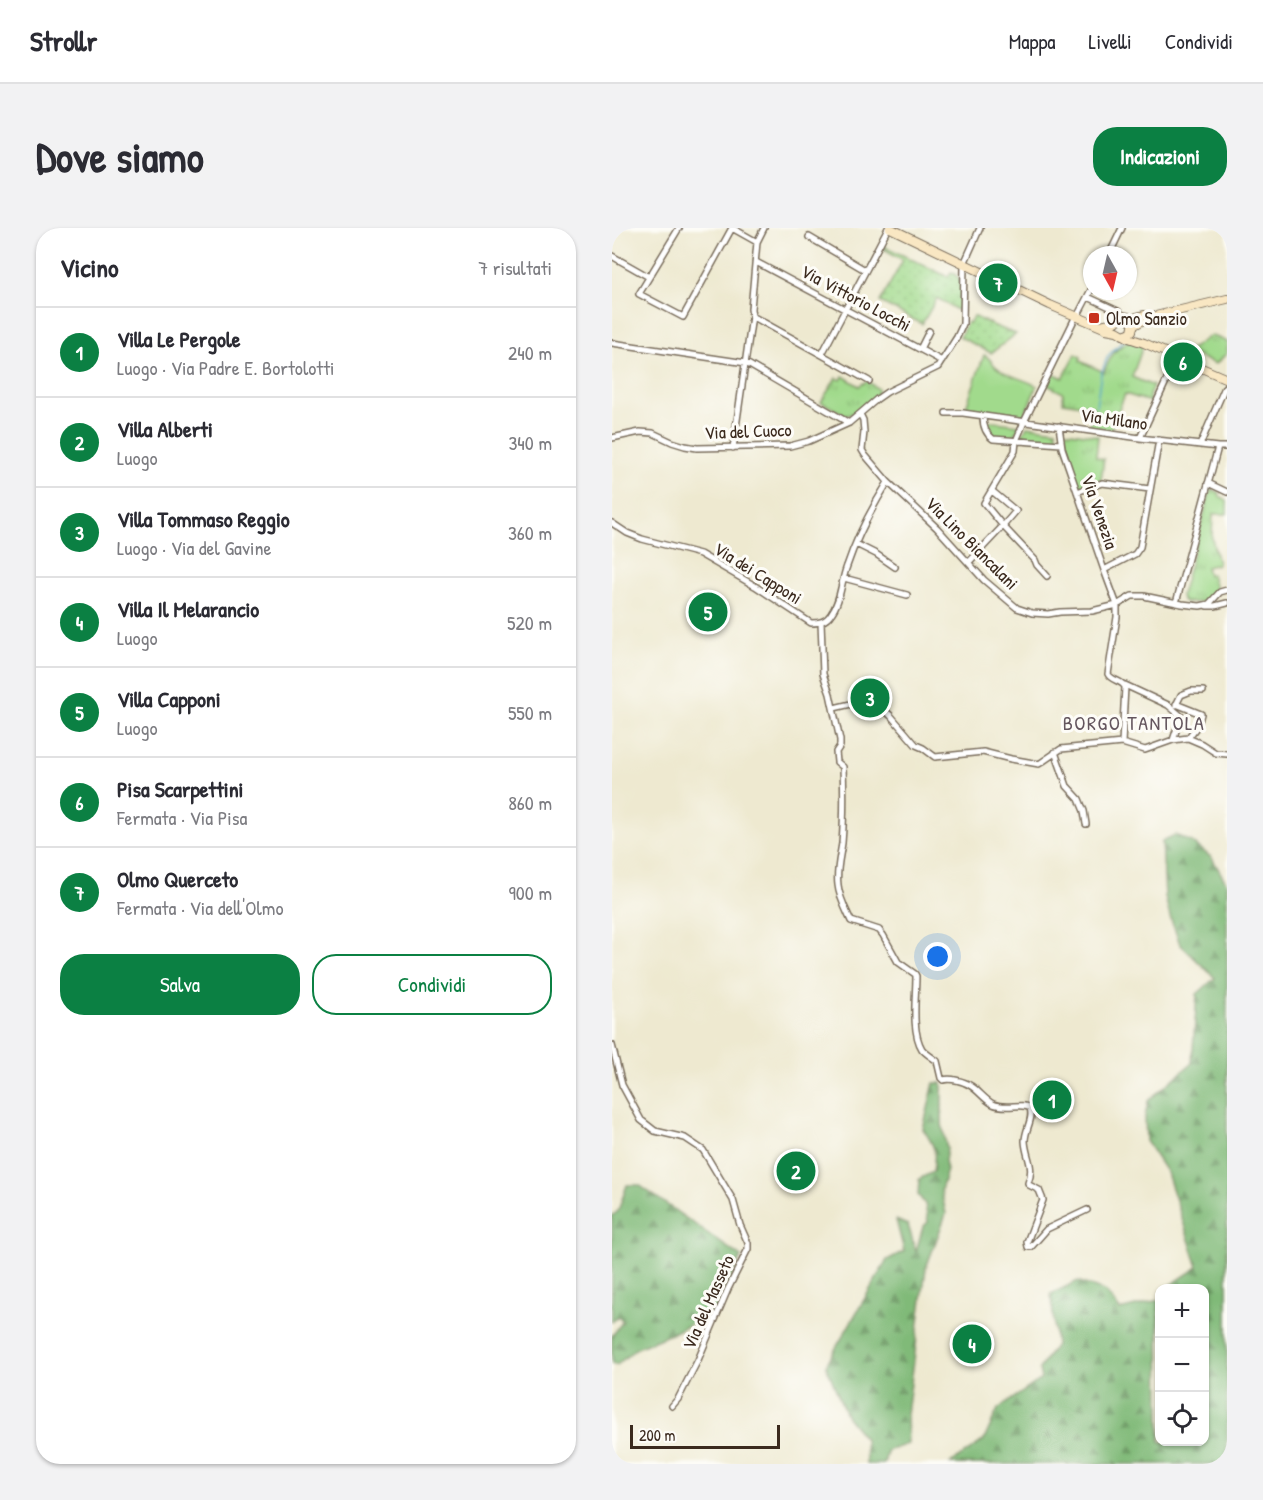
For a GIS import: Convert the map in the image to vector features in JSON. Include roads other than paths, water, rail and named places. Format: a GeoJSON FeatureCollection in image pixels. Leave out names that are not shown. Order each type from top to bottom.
{"type":"FeatureCollection","features":[{"type":"Feature","properties":{"kind":"main road"},"geometry":{"type":"LineString","coordinates":[[889,228],[1050,305],[1144,343],[1226,383]]}},
{"type":"Feature","properties":{"kind":"main road"},"geometry":{"type":"LineString","coordinates":[[1125,322],[1127,334],[1120,333],[1115,326],[1125,322],[1227,295]]}},
{"type":"Feature","properties":{"kind":"main road"},"geometry":{"type":"LineString","coordinates":[[1098,325],[1147,318],[1227,299]]}},
{"type":"Feature","properties":{"kind":"main road"},"geometry":{"type":"LineString","coordinates":[[1125,322],[1144,343]]}},
{"type":"Feature","properties":{"kind":"street"},"geometry":{"type":"LineString","coordinates":[[679,228],[639,294],[683,317],[732,228],[757,242]]}},
{"type":"Feature","properties":{"kind":"street"},"geometry":{"type":"LineString","coordinates":[[733,448],[752,316],[757,242],[764,228]]}},
{"type":"Feature","properties":{"kind":"street"},"geometry":{"type":"LineString","coordinates":[[822,354],[889,228]]}},
{"type":"Feature","properties":{"kind":"street"},"geometry":{"type":"LineString","coordinates":[[964,264],[980,228]]}},
{"type":"Feature","properties":{"kind":"street"},"geometry":{"type":"LineString","coordinates":[[1113,246],[1122,228]]}},
{"type":"Feature","properties":{"kind":"street"},"geometry":{"type":"LineString","coordinates":[[809,237],[865,270]]}},
{"type":"Feature","properties":{"kind":"street"},"geometry":{"type":"LineString","coordinates":[[612,256],[649,277]]}},
{"type":"Feature","properties":{"kind":"street","name":"Via Vittorio Locchi"},"geometry":{"type":"LineString","coordinates":[[756,262],[942,361]]}},
{"type":"Feature","properties":{"kind":"street","name":"Via del Cuoco"},"geometry":{"type":"LineString","coordinates":[[612,438],[640,432],[653,433],[672,442],[697,448],[790,447],[849,423],[887,392],[935,369],[942,361],[963,324],[964,264]]}},
{"type":"Feature","properties":{"kind":"street"},"geometry":{"type":"LineString","coordinates":[[1047,576],[984,503],[1016,451],[1016,441],[1024,422],[1086,300]]}},
{"type":"Feature","properties":{"kind":"street"},"geometry":{"type":"LineString","coordinates":[[1094,300],[1120,312],[1125,322]]}},
{"type":"Feature","properties":{"kind":"street"},"geometry":{"type":"LineString","coordinates":[[752,316],[869,381]]}},
{"type":"Feature","properties":{"kind":"street"},"geometry":{"type":"LineString","coordinates":[[920,349],[929,331]]}},
{"type":"Feature","properties":{"kind":"street"},"geometry":{"type":"LineString","coordinates":[[612,343],[746,363],[849,423]]}},
{"type":"Feature","properties":{"kind":"street"},"geometry":{"type":"LineString","coordinates":[[1140,438],[1175,362]]}},
{"type":"Feature","properties":{"kind":"street"},"geometry":{"type":"LineString","coordinates":[[1200,445],[1226,383]]}},
{"type":"Feature","properties":{"kind":"street","name":"Via Milano"},"geometry":{"type":"LineString","coordinates":[[946,413],[963,413],[1140,438],[1227,447]]}},
{"type":"Feature","properties":{"kind":"street","name":"Via Lino Biancalani"},"geometry":{"type":"LineString","coordinates":[[860,414],[864,432],[862,450],[888,482],[938,528],[984,580],[1017,608],[1032,613],[1048,614],[1092,611],[1117,605],[1132,596],[1144,596],[1195,606],[1215,606],[1227,603]]}},
{"type":"Feature","properties":{"kind":"street"},"geometry":{"type":"LineString","coordinates":[[983,417],[987,434],[991,438],[1061,444]]}},
{"type":"Feature","properties":{"kind":"street","name":"Via Venezia"},"geometry":{"type":"LineString","coordinates":[[1059,426],[1061,444],[1117,605]]}},
{"type":"Feature","properties":{"kind":"street"},"geometry":{"type":"LineString","coordinates":[[1104,570],[1135,554],[1140,547],[1159,440]]}},
{"type":"Feature","properties":{"kind":"street"},"geometry":{"type":"LineString","coordinates":[[1176,603],[1218,447]]}},
{"type":"Feature","properties":{"kind":"street"},"geometry":{"type":"LineString","coordinates":[[888,482],[846,566],[832,614],[821,622],[823,674],[834,708],[840,740],[840,746],[836,752],[837,762],[843,767],[842,841],[838,886],[851,921],[879,930],[895,960],[915,974],[918,1039],[923,1050],[937,1061],[941,1078],[969,1085],[997,1106],[1026,1105],[1030,1108],[1055,1109]]}},
{"type":"Feature","properties":{"kind":"street"},"geometry":{"type":"LineString","coordinates":[[1077,492],[1102,483],[1150,489]]}},
{"type":"Feature","properties":{"kind":"street"},"geometry":{"type":"LineString","coordinates":[[1208,483],[1227,492]]}},
{"type":"Feature","properties":{"kind":"street"},"geometry":{"type":"LineString","coordinates":[[969,562],[1016,511],[992,491]]}},
{"type":"Feature","properties":{"kind":"street","name":"Via dei Capponi"},"geometry":{"type":"LineString","coordinates":[[612,523],[642,539],[700,554],[755,586],[811,623],[821,622]]}},
{"type":"Feature","properties":{"kind":"street"},"geometry":{"type":"LineString","coordinates":[[856,544],[895,567]]}},
{"type":"Feature","properties":{"kind":"street"},"geometry":{"type":"LineString","coordinates":[[843,578],[907,595]]}},
{"type":"Feature","properties":{"kind":"street"},"geometry":{"type":"LineString","coordinates":[[1206,606],[1214,601],[1220,592],[1227,590]]}},
{"type":"Feature","properties":{"kind":"street"},"geometry":{"type":"LineString","coordinates":[[1117,605],[1109,676],[1168,705],[1201,714],[1198,725],[1188,738]]}},
{"type":"Feature","properties":{"kind":"street"},"geometry":{"type":"LineString","coordinates":[[1122,742],[1125,685]]}},
{"type":"Feature","properties":{"kind":"street"},"geometry":{"type":"LineString","coordinates":[[1175,707],[1181,695],[1191,691],[1203,691]]}},
{"type":"Feature","properties":{"kind":"street"},"geometry":{"type":"LineString","coordinates":[[834,708],[859,702],[874,703],[891,716],[916,745],[935,757],[983,752],[1038,764],[1061,749],[1122,742],[1145,750],[1173,740],[1188,738],[1216,753],[1227,754]]}},
{"type":"Feature","properties":{"kind":"street"},"geometry":{"type":"LineString","coordinates":[[1173,740],[1181,716],[1175,707]]}},
{"type":"Feature","properties":{"kind":"street"},"geometry":{"type":"LineString","coordinates":[[1055,752],[1067,786],[1079,799],[1086,824]]}},
{"type":"Feature","properties":{"kind":"street","name":"Via del Masseto"},"geometry":{"type":"LineString","coordinates":[[612,1046],[622,1085],[642,1120],[655,1131],[685,1138],[703,1150],[733,1200],[748,1244],[748,1249],[728,1289],[698,1360],[672,1407]]}},
{"type":"Feature","properties":{"kind":"street"},"geometry":{"type":"LineString","coordinates":[[1030,1108],[1031,1117],[1025,1137],[1032,1172],[1028,1183],[1039,1190],[1043,1200],[1027,1241],[1028,1247],[1031,1247],[1047,1229],[1087,1210]]}},
{"type":"Feature","properties":{"kind":"waterway"},"geometry":{"type":"LineString","coordinates":[[1096,407],[1101,374],[1108,356],[1124,340]]}},
{"type":"Feature","properties":{"kind":"place","name":"Olmo Querceto"},"geometry":{"type":"Point","coordinates":[998,283]}},
{"type":"Feature","properties":{"kind":"place","name":"Olmo Sanzio"},"geometry":{"type":"Point","coordinates":[1094,318]}},
{"type":"Feature","properties":{"kind":"place","name":"Pisa Scarpettini"},"geometry":{"type":"Point","coordinates":[1183,362]}},
{"type":"Feature","properties":{"kind":"place","name":"Villa Capponi"},"geometry":{"type":"Point","coordinates":[708,612]}},
{"type":"Feature","properties":{"kind":"place","name":"Villa Tommaso Reggio"},"geometry":{"type":"Point","coordinates":[870,698]}},
{"type":"Feature","properties":{"kind":"place","name":"Villa Le Pergole"},"geometry":{"type":"Point","coordinates":[1052,1100]}},
{"type":"Feature","properties":{"kind":"place","name":"Villa Alberti"},"geometry":{"type":"Point","coordinates":[796,1171]}},
{"type":"Feature","properties":{"kind":"place","name":"Villa Il Melarancio"},"geometry":{"type":"Point","coordinates":[972,1344]}},
{"type":"Feature","properties":{"kind":"district","name":"BORGO TANTOLA"},"geometry":{"type":"Point","coordinates":[1134,722]}}]}
